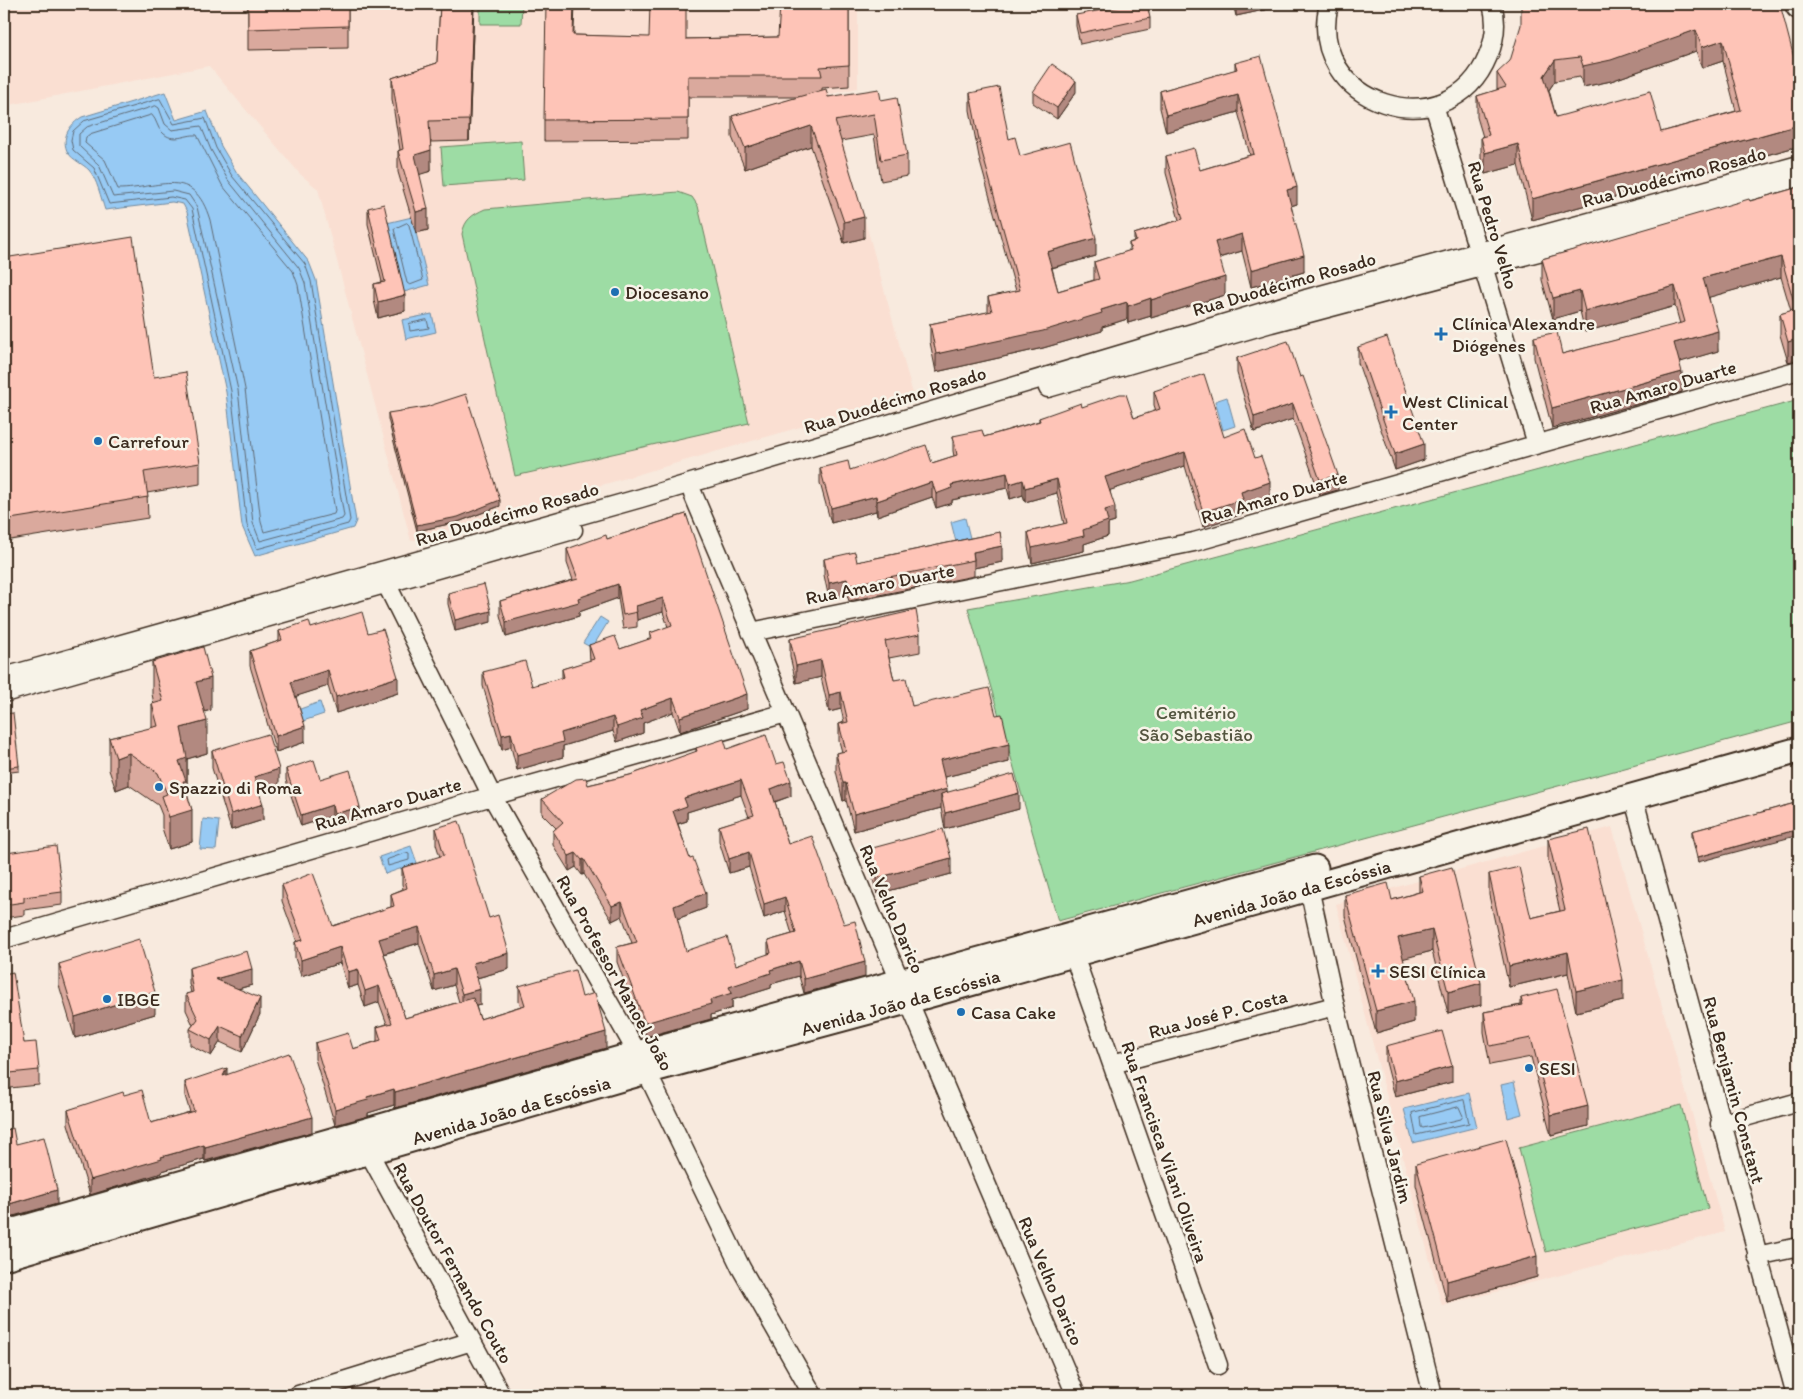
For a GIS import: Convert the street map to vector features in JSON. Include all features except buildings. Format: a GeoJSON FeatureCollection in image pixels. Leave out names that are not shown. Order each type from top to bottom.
{"type":"FeatureCollection","features":[{"type":"Feature","properties":{"kind":"main road","name":"Avenida João da Escóssia"},"geometry":{"type":"LineString","coordinates":[[4,1234],[904,991],[1799,733]]}},
{"type":"Feature","properties":{"kind":"main road","name":"Avenida João da Escóssia"},"geometry":{"type":"LineString","coordinates":[[904,991],[1073,953],[1799,750]]}},
{"type":"Feature","properties":{"kind":"main road","name":"Avenida João da Escóssia"},"geometry":{"type":"LineString","coordinates":[[4,1257],[368,1151],[642,1062]]}},
{"type":"Feature","properties":{"kind":"street"},"geometry":{"type":"LineString","coordinates":[[1329,4],[1326,23],[1328,41],[1337,65],[1353,86],[1366,97],[1399,108],[1417,108],[1434,105],[1459,93],[1478,74],[1486,62],[1494,36],[1492,4]]}},
{"type":"Feature","properties":{"kind":"street","name":"Rua Pedro Velho"},"geometry":{"type":"LineString","coordinates":[[1434,105],[1538,444]]}},
{"type":"Feature","properties":{"kind":"street","name":"Rua Duodécimo Rosado"},"geometry":{"type":"LineString","coordinates":[[4,677],[383,578],[693,494],[1799,165]]}},
{"type":"Feature","properties":{"kind":"street","name":"Rua Duodécimo Rosado"},"geometry":{"type":"LineString","coordinates":[[4,693],[1306,298],[1481,260],[1799,183]]}},
{"type":"Feature","properties":{"kind":"street","name":"Rua Amaro Duarte"},"geometry":{"type":"LineString","coordinates":[[751,632],[1194,542],[1799,370]]}},
{"type":"Feature","properties":{"kind":"street","name":"Rua Velho Darico"},"geometry":{"type":"LineString","coordinates":[[693,494],[1076,1395]]}},
{"type":"Feature","properties":{"kind":"street","name":"Rua Professor Manoel João"},"geometry":{"type":"LineString","coordinates":[[383,578],[492,796],[642,1062],[741,1268],[813,1395]]}},
{"type":"Feature","properties":{"kind":"street","name":"Rua Amaro Duarte"},"geometry":{"type":"LineString","coordinates":[[4,939],[492,796],[786,713]]}},
{"type":"Feature","properties":{"kind":"street","name":"Rua Benjamin Constant"},"geometry":{"type":"LineString","coordinates":[[1633,796],[1720,1124],[1796,1395]]}},
{"type":"Feature","properties":{"kind":"street","name":"Rua Silva Jardim"},"geometry":{"type":"LineString","coordinates":[[1309,888],[1335,1006],[1433,1395]]}},
{"type":"Feature","properties":{"kind":"street","name":"Rua Francisca Vilani Oliveira"},"geometry":{"type":"LineString","coordinates":[[1073,953],[1218,1366]]}},
{"type":"Feature","properties":{"kind":"street","name":"Rua José P. Costa"},"geometry":{"type":"LineString","coordinates":[[1112,1064],[1335,1006]]}},
{"type":"Feature","properties":{"kind":"street"},"geometry":{"type":"LineString","coordinates":[[1720,1124],[1799,1102]]}},
{"type":"Feature","properties":{"kind":"street","name":"Rua Doutor Fernando Couto"},"geometry":{"type":"LineString","coordinates":[[368,1151],[501,1395]]}},
{"type":"Feature","properties":{"kind":"street"},"geometry":{"type":"LineString","coordinates":[[1757,1256],[1799,1247]]}},
{"type":"Feature","properties":{"kind":"street"},"geometry":{"type":"LineString","coordinates":[[298,1395],[472,1341]]}},
{"type":"Feature","properties":{"kind":"shaded area","name":"Diocesano"},"geometry":{"type":"Polygon","coordinates":[[[4,4],[858,4],[858,88],[830,94],[913,394],[411,541],[318,189],[300,174],[209,66],[4,106],[4,4]]]}},
{"type":"Feature","properties":{"kind":"shaded area","name":"SESI"},"geometry":{"type":"Polygon","coordinates":[[[1612,827],[1725,1232],[1442,1306],[1336,904],[1612,827]]]}},
{"type":"Feature","properties":{"kind":"green space"},"geometry":{"type":"Polygon","coordinates":[[[480,4],[522,4],[521,24],[480,24],[480,4]]]}},
{"type":"Feature","properties":{"kind":"green space"},"geometry":{"type":"Polygon","coordinates":[[[521,141],[524,180],[444,186],[441,147],[521,141]]]}},
{"type":"Feature","properties":{"kind":"green space"},"geometry":{"type":"Polygon","coordinates":[[[678,192],[692,197],[698,206],[749,423],[515,476],[462,234],[467,221],[485,209],[678,192]]]}},
{"type":"Feature","properties":{"kind":"green space","name":"Cemitério São Sebastião"},"geometry":{"type":"Polygon","coordinates":[[[1799,400],[1799,721],[1058,921],[968,608],[1130,580],[1799,400]]]}},
{"type":"Feature","properties":{"kind":"green space"},"geometry":{"type":"Polygon","coordinates":[[[1681,1105],[1708,1209],[1546,1252],[1519,1148],[1681,1105]]]}},
{"type":"Feature","properties":{"kind":"water"},"geometry":{"type":"Polygon","coordinates":[[[165,92],[176,120],[207,111],[221,146],[237,173],[309,262],[316,280],[356,521],[353,528],[255,556],[242,526],[226,392],[187,212],[183,204],[172,202],[105,210],[97,183],[92,174],[68,153],[65,142],[66,137],[74,123],[82,117],[165,92]]]}},
{"type":"Feature","properties":{"kind":"water"},"geometry":{"type":"Polygon","coordinates":[[[412,217],[429,285],[404,292],[387,223],[412,217]]]}},
{"type":"Feature","properties":{"kind":"water"},"geometry":{"type":"Polygon","coordinates":[[[432,314],[436,332],[406,339],[402,320],[432,314]]]}},
{"type":"Feature","properties":{"kind":"water"},"geometry":{"type":"Polygon","coordinates":[[[1227,397],[1235,426],[1223,430],[1215,401],[1227,397]]]}},
{"type":"Feature","properties":{"kind":"water"},"geometry":{"type":"Polygon","coordinates":[[[965,518],[971,542],[957,546],[951,522],[965,518]]]}},
{"type":"Feature","properties":{"kind":"water"},"geometry":{"type":"Polygon","coordinates":[[[600,617],[608,622],[592,648],[583,643],[600,617]]]}},
{"type":"Feature","properties":{"kind":"water"},"geometry":{"type":"Polygon","coordinates":[[[320,702],[324,714],[303,721],[300,709],[320,702]]]}},
{"type":"Feature","properties":{"kind":"water"},"geometry":{"type":"Polygon","coordinates":[[[203,819],[219,821],[216,850],[200,849],[203,819]]]}},
{"type":"Feature","properties":{"kind":"water"},"geometry":{"type":"Polygon","coordinates":[[[411,846],[417,863],[385,874],[379,857],[411,846]]]}},
{"type":"Feature","properties":{"kind":"water"},"geometry":{"type":"Polygon","coordinates":[[[1514,1082],[1522,1114],[1508,1118],[1501,1085],[1514,1082]]]}},
{"type":"Feature","properties":{"kind":"water"},"geometry":{"type":"Polygon","coordinates":[[[1469,1093],[1477,1127],[1413,1143],[1404,1109],[1469,1093]]]}},
{"type":"Feature","properties":{"kind":"place","name":"Diocesano"},"geometry":{"type":"Point","coordinates":[615,292]}},
{"type":"Feature","properties":{"kind":"place","name":"Clínica Alexandre Diógenes"},"geometry":{"type":"Point","coordinates":[1441,334]}},
{"type":"Feature","properties":{"kind":"place","name":"West Clinical Center"},"geometry":{"type":"Point","coordinates":[1391,412]}},
{"type":"Feature","properties":{"kind":"place","name":"Carrefour"},"geometry":{"type":"Point","coordinates":[98,441]}},
{"type":"Feature","properties":{"kind":"place","name":"Spazzio di Roma"},"geometry":{"type":"Point","coordinates":[159,787]}},
{"type":"Feature","properties":{"kind":"place","name":"SESI Clínica"},"geometry":{"type":"Point","coordinates":[1378,971]}},
{"type":"Feature","properties":{"kind":"place","name":"IBGE"},"geometry":{"type":"Point","coordinates":[107,999]}},
{"type":"Feature","properties":{"kind":"place","name":"Casa Cake"},"geometry":{"type":"Point","coordinates":[961,1012]}},
{"type":"Feature","properties":{"kind":"place","name":"SESI"},"geometry":{"type":"Point","coordinates":[1529,1068]}}]}
